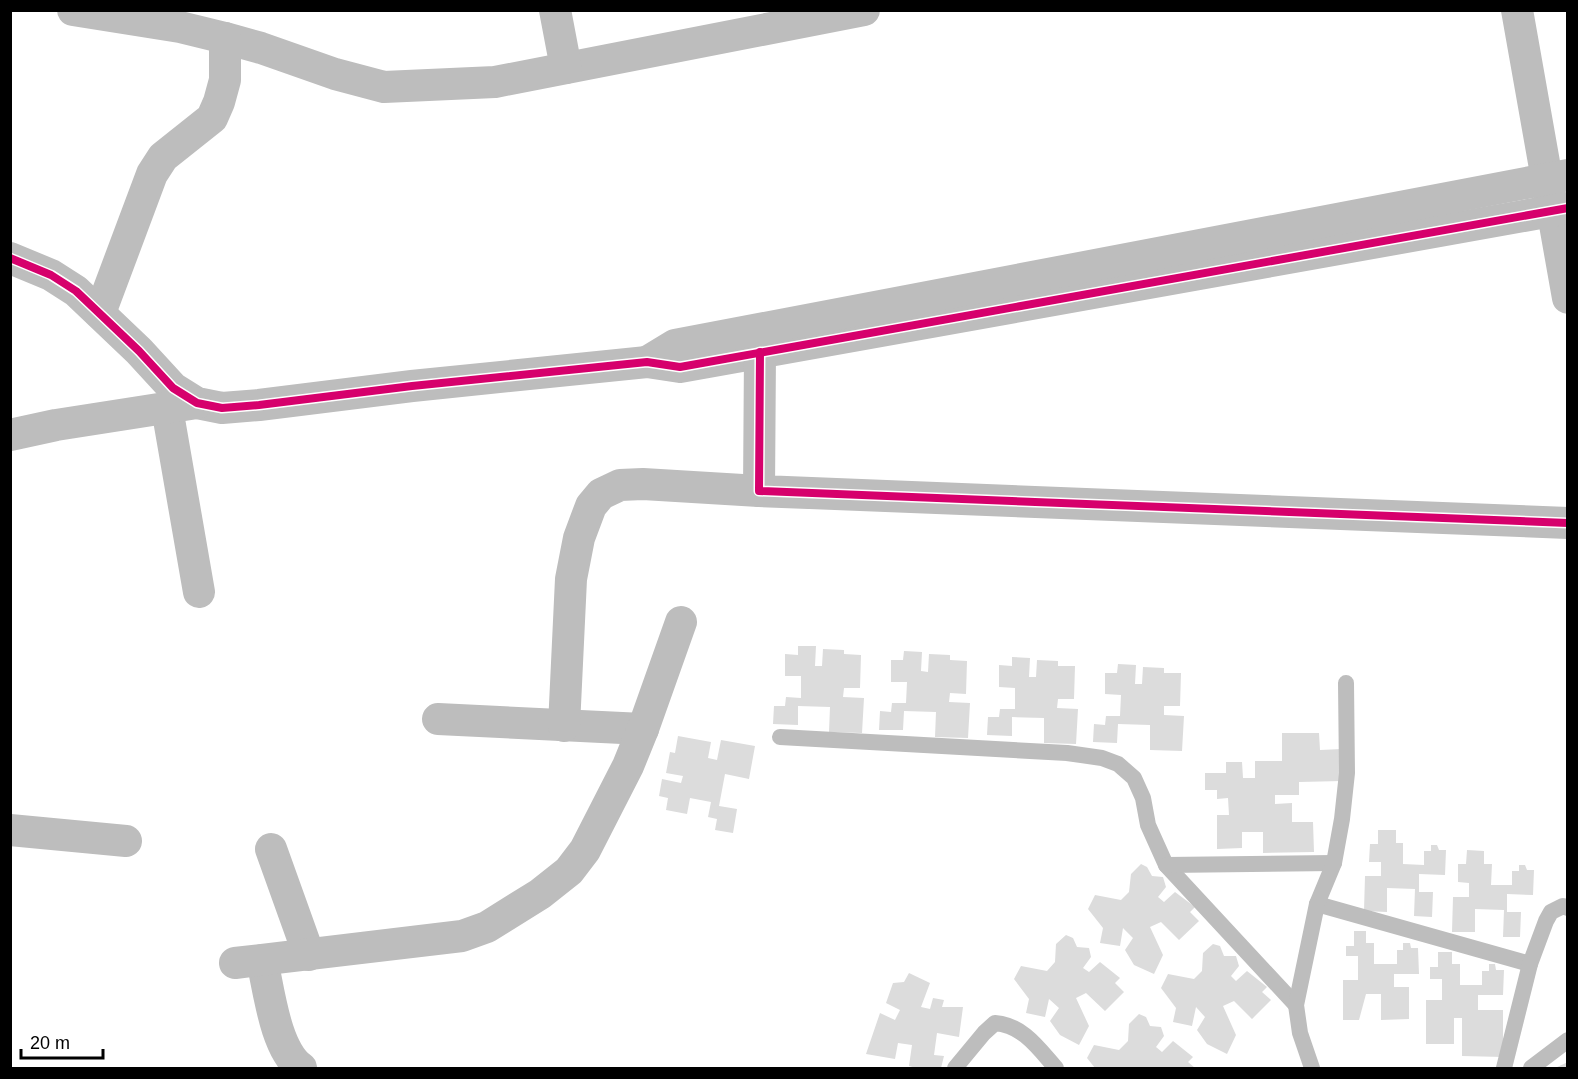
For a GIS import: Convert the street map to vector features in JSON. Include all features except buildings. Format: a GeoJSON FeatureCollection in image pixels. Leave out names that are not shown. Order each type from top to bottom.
{"type":"FeatureCollection","features":[{"type":"Feature","properties":{"kind":"street"},"geometry":{"type":"LineString","coordinates":[[73,10],[180,27],[225,38],[334,74],[384,87],[495,82],[864,10]]}},
{"type":"Feature","properties":{"kind":"street"},"geometry":{"type":"LineString","coordinates":[[555,10],[566,68]]}},
{"type":"Feature","properties":{"kind":"street"},"geometry":{"type":"LineString","coordinates":[[1517,10],[1557,177],[1568,298]]}},
{"type":"Feature","properties":{"kind":"street"},"geometry":{"type":"LineString","coordinates":[[100,313],[152,174],[163,157],[212,118],[225,80],[225,38]]}},
{"type":"Feature","properties":{"kind":"street"},"geometry":{"type":"LineString","coordinates":[[647,362],[675,345],[1557,177]]}},
{"type":"Feature","properties":{"kind":"street"},"geometry":{"type":"LineString","coordinates":[[10,435],[56,425],[182,405],[222,408],[259,405],[412,386],[647,362],[680,367],[1560,209]]}},
{"type":"Feature","properties":{"kind":"street"},"geometry":{"type":"LineString","coordinates":[[10,258],[51,275],[76,291],[173,388],[182,405],[199,592]]}},
{"type":"Feature","properties":{"kind":"street"},"geometry":{"type":"LineString","coordinates":[[759,491],[760,352]]}},
{"type":"Feature","properties":{"kind":"street"},"geometry":{"type":"LineString","coordinates":[[564,726],[571,579],[579,538],[591,506],[601,494],[620,485],[643,484],[759,491],[1568,523]]}},
{"type":"Feature","properties":{"kind":"street"},"geometry":{"type":"LineString","coordinates":[[288,1060],[276,1024],[248,962],[462,936],[488,927],[540,894],[569,871],[585,850],[628,766],[681,622]]}},
{"type":"Feature","properties":{"kind":"street"},"geometry":{"type":"LineString","coordinates":[[438,719],[643,729]]}},
{"type":"Feature","properties":{"kind":"street"},"geometry":{"type":"LineString","coordinates":[[10,830],[126,841]]}},
{"type":"Feature","properties":{"kind":"street"},"geometry":{"type":"LineString","coordinates":[[271,849],[309,955]]}},
{"type":"Feature","properties":{"kind":"lane"},"geometry":{"type":"LineString","coordinates":[[1312,1068],[1300,1033],[1296,1005],[1317,904],[1334,863],[1342,819],[1347,773],[1346,683]]}},
{"type":"Feature","properties":{"kind":"lane"},"geometry":{"type":"LineString","coordinates":[[780,737],[1067,753],[1102,758],[1118,764],[1134,778],[1143,798],[1148,825],[1166,865],[1296,1005]]}},
{"type":"Feature","properties":{"kind":"lane"},"geometry":{"type":"LineString","coordinates":[[1166,865],[1334,863]]}},
{"type":"Feature","properties":{"kind":"lane"},"geometry":{"type":"LineString","coordinates":[[1317,904],[1530,964]]}},
{"type":"Feature","properties":{"kind":"lane"},"geometry":{"type":"LineString","coordinates":[[1504,1068],[1530,964],[1546,921],[1551,912],[1563,906],[1568,908]]}},
{"type":"Feature","properties":{"kind":"lane"},"geometry":{"type":"LineString","coordinates":[[955,1068],[995,1023],[1008,1024],[1019,1030],[1056,1068]]}},
{"type":"Feature","properties":{"kind":"lane"},"geometry":{"type":"LineString","coordinates":[[1531,1068],[1568,1040]]}},
{"type":"Feature","properties":{"kind":"cycle path"},"geometry":{"type":"LineString","coordinates":[[10,258],[51,275],[76,291],[139,351],[173,388],[197,403],[222,408],[647,362],[680,367],[1568,208]]}},
{"type":"Feature","properties":{"kind":"cycle path"},"geometry":{"type":"LineString","coordinates":[[760,352],[759,491],[1568,523]]}}]}
